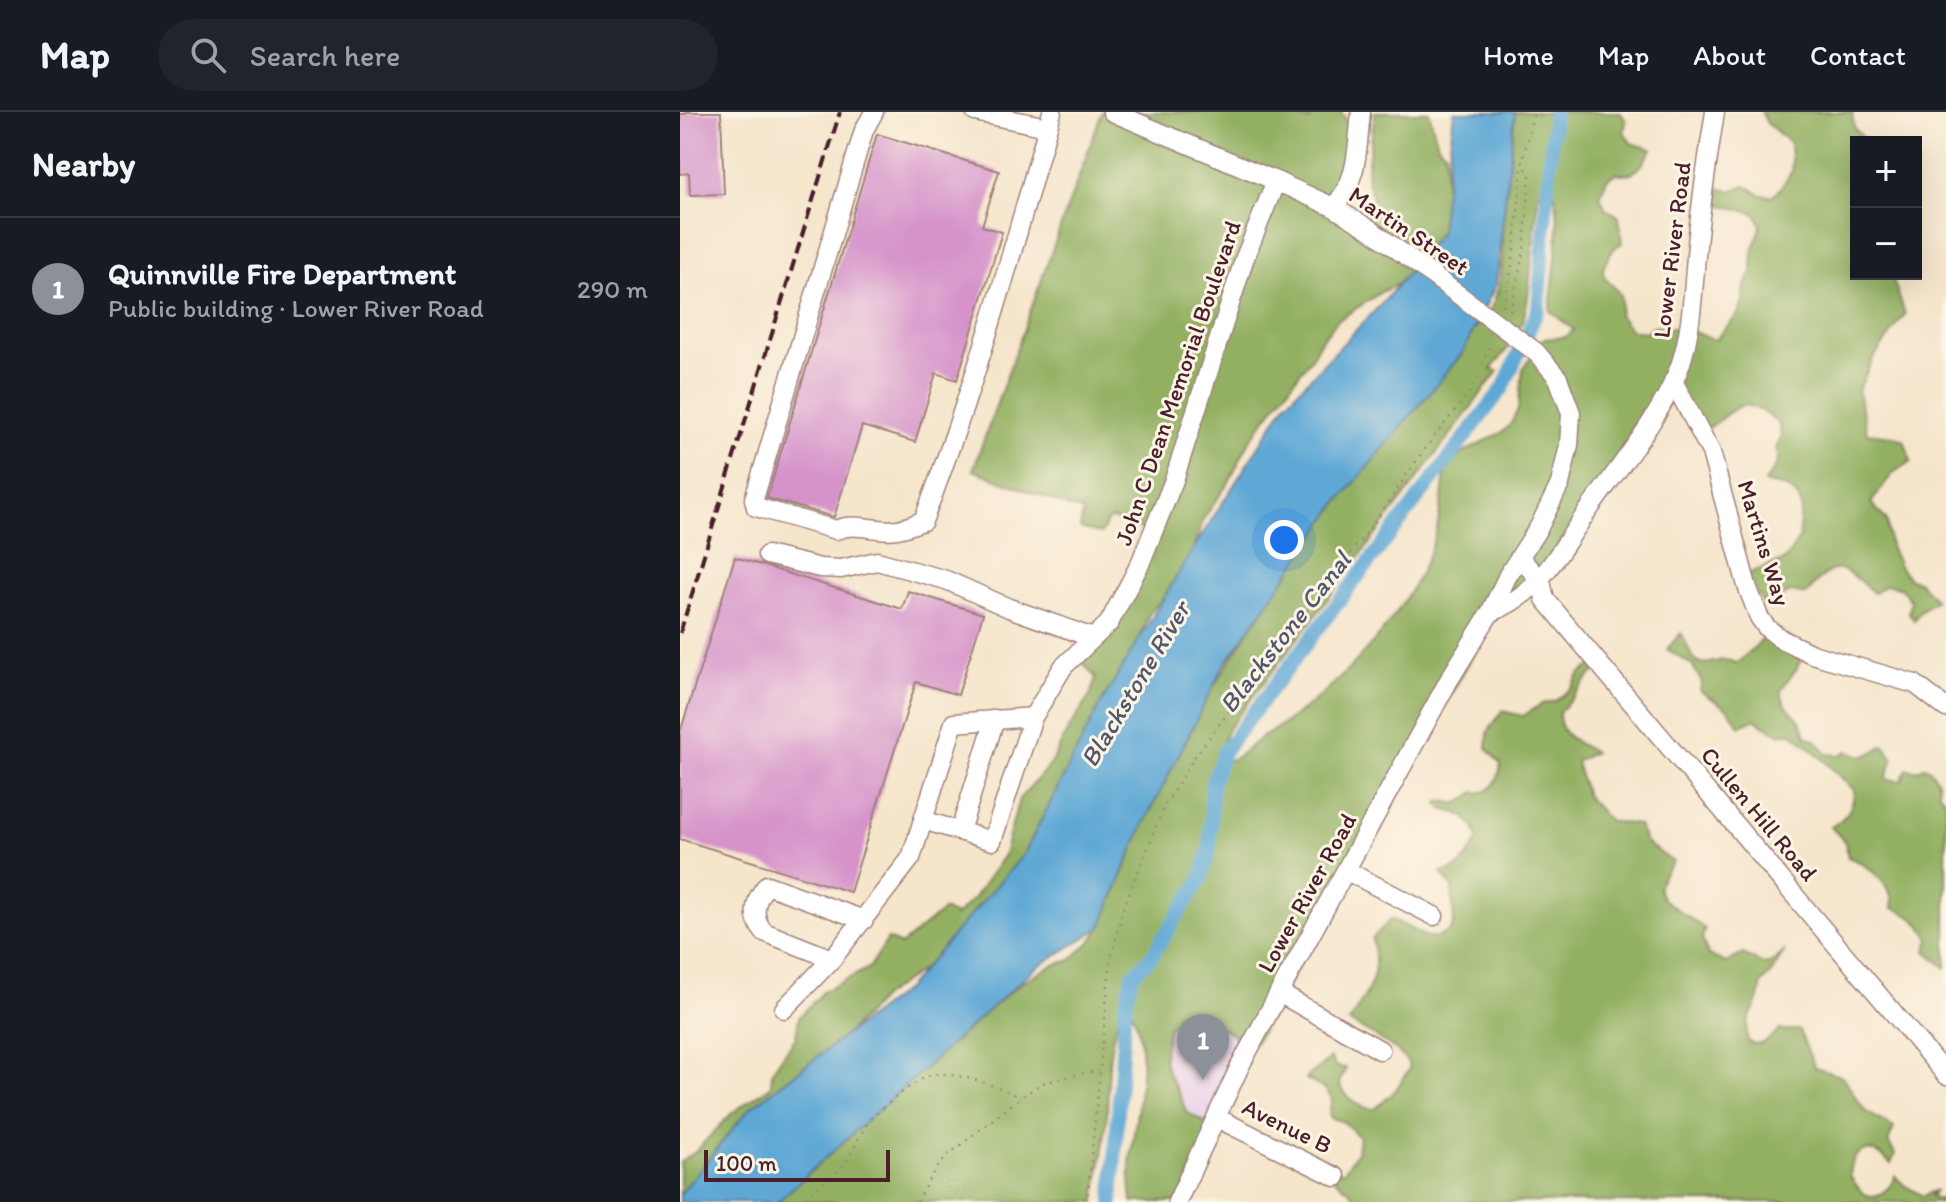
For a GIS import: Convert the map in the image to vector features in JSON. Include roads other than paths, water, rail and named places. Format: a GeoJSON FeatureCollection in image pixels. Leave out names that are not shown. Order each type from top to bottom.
{"type":"FeatureCollection","features":[{"type":"Feature","properties":{"kind":"street"},"geometry":{"type":"LineString","coordinates":[[874,112],[864,130],[754,499],[756,507],[836,530],[859,526],[895,530],[923,521],[947,459],[993,320],[1049,120],[975,112]]}},
{"type":"Feature","properties":{"kind":"street","name":"Martin Street"},"geometry":{"type":"LineString","coordinates":[[1112,112],[1333,207],[1371,230],[1536,352]]}},
{"type":"Feature","properties":{"kind":"street"},"geometry":{"type":"LineString","coordinates":[[1333,207],[1345,195],[1353,179],[1361,112]]}},
{"type":"Feature","properties":{"kind":"street","name":"Lower River Road"},"geometry":{"type":"LineString","coordinates":[[1490,613],[1541,581],[1673,381],[1690,319],[1715,112]]}},
{"type":"Feature","properties":{"kind":"street","name":"John C Dean Memorial Boulevard"},"geometry":{"type":"LineString","coordinates":[[960,831],[992,841],[1033,717],[1063,667],[1109,623],[1120,603],[1161,514],[1205,390],[1244,260],[1276,181]]}},
{"type":"Feature","properties":{"kind":"street","name":"Lower River Road"},"geometry":{"type":"LineString","coordinates":[[1177,1202],[1240,1066],[1279,993],[1449,680],[1553,500],[1568,457],[1571,413],[1558,378],[1536,352]]}},
{"type":"Feature","properties":{"kind":"street","name":"Martins Way"},"geometry":{"type":"LineString","coordinates":[[1673,381],[1711,452],[1747,586],[1759,617],[1767,628],[1804,651],[1915,684],[1946,708]]}},
{"type":"Feature","properties":{"kind":"street"},"geometry":{"type":"LineString","coordinates":[[1654,414],[1683,417],[1694,422]]}},
{"type":"Feature","properties":{"kind":"street"},"geometry":{"type":"LineString","coordinates":[[767,555],[830,569],[877,561],[946,580],[1009,608],[1093,638]]}},
{"type":"Feature","properties":{"kind":"street","name":"Cullen Hill Road"},"geometry":{"type":"LineString","coordinates":[[1520,558],[1541,581],[1545,599],[1946,1075]]}},
{"type":"Feature","properties":{"kind":"street"},"geometry":{"type":"LineString","coordinates":[[784,1009],[832,959],[911,858],[954,723],[1033,717]]}},
{"type":"Feature","properties":{"kind":"street"},"geometry":{"type":"LineString","coordinates":[[923,820],[960,831],[995,719]]}},
{"type":"Feature","properties":{"kind":"street"},"geometry":{"type":"LineString","coordinates":[[1347,871],[1434,916]]}},
{"type":"Feature","properties":{"kind":"street"},"geometry":{"type":"LineString","coordinates":[[832,959],[764,932],[756,923],[754,913],[767,885],[864,920]]}},
{"type":"Feature","properties":{"kind":"street"},"geometry":{"type":"LineString","coordinates":[[1279,993],[1380,1050]]}},
{"type":"Feature","properties":{"kind":"street","name":"Avenue B"},"geometry":{"type":"LineString","coordinates":[[1217,1118],[1336,1177]]}},
{"type":"Feature","properties":{"kind":"water","name":"Blackstone River"},"geometry":{"type":"Polygon","coordinates":[[[1454,112],[1515,112],[1496,284],[1462,354],[1337,504],[1223,667],[1143,826],[1101,927],[1034,969],[777,1202],[680,1202],[680,1194],[749,1109],[906,989],[1024,854],[1100,705],[1188,557],[1287,402],[1386,299],[1440,232],[1454,112]]]}},
{"type":"Feature","properties":{"kind":"waterway","name":"Blackstone Canal"},"geometry":{"type":"LineString","coordinates":[[1112,1202],[1125,1008],[1132,976],[1151,957],[1201,879],[1210,848],[1212,783],[1224,751],[1503,388],[1538,310],[1554,112]]}},
{"type":"Feature","properties":{"kind":"railway"},"geometry":{"type":"LineString","coordinates":[[680,633],[840,112]]}},
{"type":"Feature","properties":{"kind":"place","name":"Quinnville Fire Department"},"geometry":{"type":"Point","coordinates":[1203,1080]}}]}
